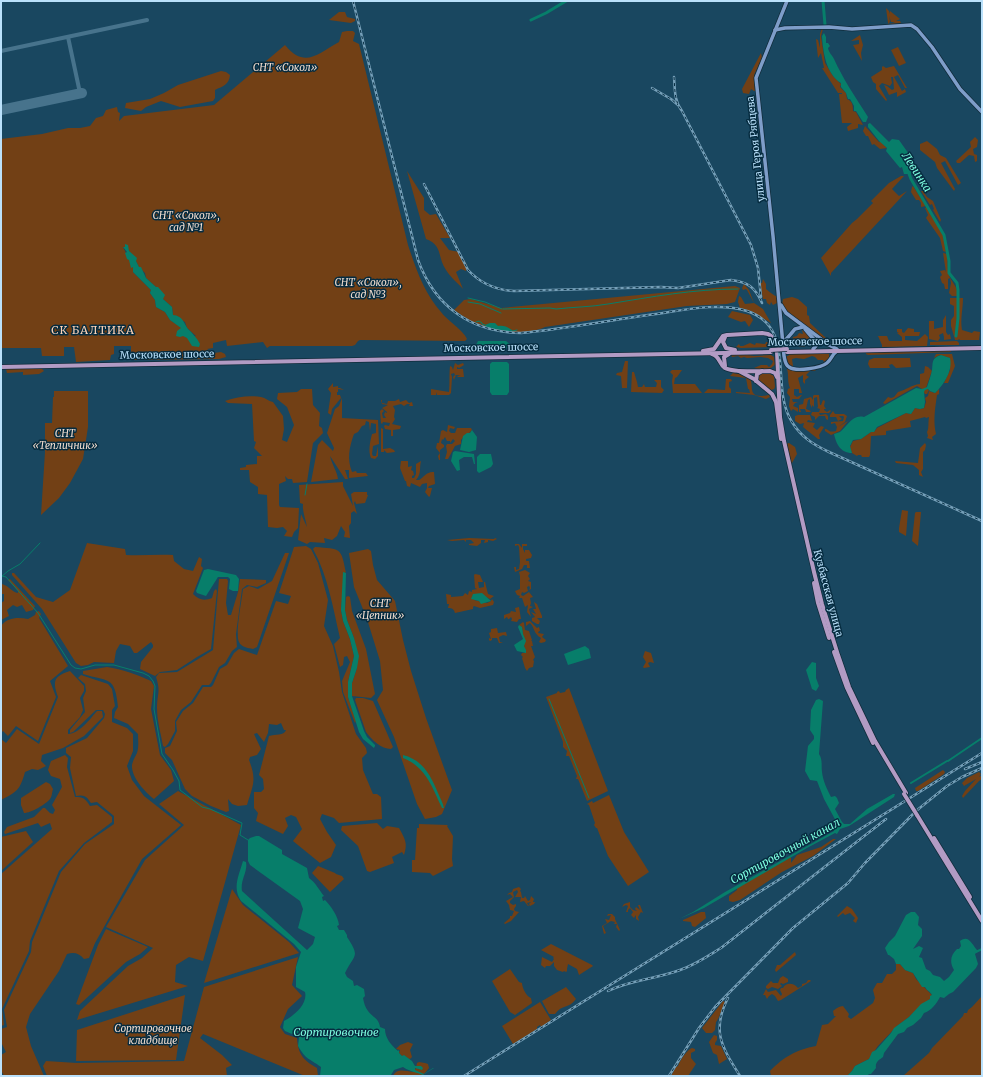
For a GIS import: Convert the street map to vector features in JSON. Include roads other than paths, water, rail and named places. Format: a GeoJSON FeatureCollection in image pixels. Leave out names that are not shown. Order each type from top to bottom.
{"type":"FeatureCollection","features":[{"type":"Feature","properties":{"kind":"main road","name":"улица Героя Рябцева"},"geometry":{"type":"LineString","coordinates":[[781,322],[778,280],[756,78],[787,1]]}},
{"type":"Feature","properties":{"kind":"main road"},"geometry":{"type":"LineString","coordinates":[[779,20],[785,28]]}},
{"type":"Feature","properties":{"kind":"main road"},"geometry":{"type":"LineString","coordinates":[[775,30],[785,28],[829,27],[852,29],[911,26],[917,29],[937,52],[960,89],[982,112]]}},
{"type":"Feature","properties":{"kind":"main road"},"geometry":{"type":"LineString","coordinates":[[968,98],[974,101],[982,109]]}},
{"type":"Feature","properties":{"kind":"main road"},"geometry":{"type":"LineString","coordinates":[[780,302],[784,311],[790,316],[829,345],[838,349],[826,364],[803,369],[791,368],[786,365],[781,322],[784,317],[790,316]]}},
{"type":"Feature","properties":{"kind":"main road"},"geometry":{"type":"LineString","coordinates":[[794,319],[796,323],[795,329]]}},
{"type":"Feature","properties":{"kind":"main road"},"geometry":{"type":"LineString","coordinates":[[783,343],[795,329],[804,327]]}},
{"type":"Feature","properties":{"kind":"main road"},"geometry":{"type":"LineString","coordinates":[[804,327],[816,342],[816,346],[813,349]]}},
{"type":"Feature","properties":{"kind":"main road"},"geometry":{"type":"LineString","coordinates":[[782,329],[784,333],[790,333]]}},
{"type":"Feature","properties":{"kind":"main road"},"geometry":{"type":"LineString","coordinates":[[728,334],[724,340],[724,346],[734,352]]}},
{"type":"Feature","properties":{"kind":"main road"},"geometry":{"type":"LineString","coordinates":[[703,352],[715,348],[723,336],[728,334],[768,334],[775,343],[779,384],[776,390],[769,391],[739,371]]}},
{"type":"Feature","properties":{"kind":"main road","name":"Московское шоссе"},"geometry":{"type":"LineString","coordinates":[[787,351],[813,349],[982,347]]}},
{"type":"Feature","properties":{"kind":"main road","name":"Московское шоссе"},"geometry":{"type":"LineString","coordinates":[[1,366],[703,352],[825,351],[838,349]]}},
{"type":"Feature","properties":{"kind":"main road"},"geometry":{"type":"LineString","coordinates":[[825,351],[830,352],[831,358]]}},
{"type":"Feature","properties":{"kind":"main road"},"geometry":{"type":"LineString","coordinates":[[703,352],[715,355],[724,367],[728,369],[739,371],[770,371],[775,373],[778,379]]}},
{"type":"Feature","properties":{"kind":"main road"},"geometry":{"type":"LineString","coordinates":[[728,369],[724,364],[724,358],[734,352]]}},
{"type":"Feature","properties":{"kind":"main road"},"geometry":{"type":"LineString","coordinates":[[770,371],[774,368],[777,358]]}},
{"type":"Feature","properties":{"kind":"main road"},"geometry":{"type":"LineString","coordinates":[[756,381],[757,374],[762,371]]}},
{"type":"Feature","properties":{"kind":"main road","name":"Кузбасская улица"},"geometry":{"type":"LineString","coordinates":[[779,384],[780,417],[787,454],[814,572],[830,630],[844,674],[874,741],[905,793]]}},
{"type":"Feature","properties":{"kind":"main road","name":"Кузбасская улица"},"geometry":{"type":"LineString","coordinates":[[769,391],[775,398],[776,402],[782,444],[818,603],[837,663],[863,725],[905,793]]}},
{"type":"Feature","properties":{"kind":"main road"},"geometry":{"type":"LineString","coordinates":[[905,793],[982,921]]}},
{"type":"Feature","properties":{"kind":"main road"},"geometry":{"type":"LineString","coordinates":[[918,815],[982,916]]}},
{"type":"Feature","properties":{"kind":"water"},"geometry":{"type":"Polygon","coordinates":[[[824,33],[826,43],[830,46],[828,48],[829,51],[868,117],[866,122],[863,122],[856,111],[854,111],[854,106],[841,87],[841,83],[832,74],[826,62],[822,36],[824,33]]]}},
{"type":"Feature","properties":{"kind":"water"},"geometry":{"type":"Polygon","coordinates":[[[870,123],[889,142],[892,139],[899,140],[911,157],[915,168],[911,170],[911,174],[904,174],[902,167],[900,168],[886,151],[887,148],[879,141],[868,127],[868,124],[870,123]]]}},
{"type":"Feature","properties":{"kind":"water"},"geometry":{"type":"Polygon","coordinates":[[[125,244],[128,245],[129,251],[137,258],[136,261],[139,267],[141,267],[146,278],[158,287],[165,295],[163,299],[172,307],[173,315],[181,318],[196,338],[200,344],[199,347],[192,346],[187,338],[183,336],[176,336],[177,331],[181,328],[170,320],[165,312],[156,307],[155,300],[150,293],[151,290],[133,272],[133,267],[131,268],[125,253],[127,252],[123,247],[125,247],[125,244]]]}},
{"type":"Feature","properties":{"kind":"water"},"geometry":{"type":"Polygon","coordinates":[[[495,323],[498,326],[505,326],[512,330],[512,332],[486,327],[485,325],[495,323]]]}},
{"type":"Feature","properties":{"kind":"water"},"geometry":{"type":"Polygon","coordinates":[[[478,341],[506,341],[511,345],[511,347],[491,349],[485,347],[482,349],[476,345],[478,341]]]}},
{"type":"Feature","properties":{"kind":"water"},"geometry":{"type":"Polygon","coordinates":[[[941,355],[950,358],[951,363],[949,372],[942,386],[935,393],[928,389],[925,390],[924,408],[915,408],[911,414],[906,413],[877,427],[874,432],[871,432],[861,439],[853,440],[850,446],[852,453],[848,453],[839,447],[834,434],[843,430],[850,421],[856,417],[864,417],[916,388],[922,389],[927,387],[932,372],[933,361],[941,355]]]}},
{"type":"Feature","properties":{"kind":"water"},"geometry":{"type":"Polygon","coordinates":[[[492,362],[507,362],[509,364],[509,392],[507,395],[492,395],[490,392],[490,364],[492,362]]]}},
{"type":"Feature","properties":{"kind":"water"},"geometry":{"type":"Polygon","coordinates":[[[472,430],[477,437],[476,450],[469,452],[460,450],[463,436],[470,433],[472,430]]]}},
{"type":"Feature","properties":{"kind":"water"},"geometry":{"type":"Polygon","coordinates":[[[453,452],[474,454],[475,464],[472,457],[464,457],[459,460],[460,470],[457,471],[451,461],[453,452]]]}},
{"type":"Feature","properties":{"kind":"water"},"geometry":{"type":"Polygon","coordinates":[[[480,454],[491,454],[493,464],[491,467],[479,473],[477,471],[477,457],[480,454]]]}},
{"type":"Feature","properties":{"kind":"water"},"geometry":{"type":"Polygon","coordinates":[[[208,569],[236,575],[239,579],[238,591],[229,589],[230,579],[228,577],[218,577],[206,596],[197,593],[196,591],[204,570],[208,569]]]}},
{"type":"Feature","properties":{"kind":"water"},"geometry":{"type":"Polygon","coordinates":[[[343,572],[346,573],[345,610],[359,656],[352,683],[352,696],[364,731],[367,737],[375,745],[374,748],[363,739],[359,732],[348,697],[348,682],[354,656],[341,610],[343,572]]]}},
{"type":"Feature","properties":{"kind":"water"},"geometry":{"type":"Polygon","coordinates":[[[482,593],[491,601],[481,604],[479,601],[471,599],[473,594],[482,593]]]}},
{"type":"Feature","properties":{"kind":"water"},"geometry":{"type":"Polygon","coordinates":[[[519,625],[522,627],[526,641],[524,646],[526,653],[517,651],[514,645],[523,639],[518,627],[519,625]]]}},
{"type":"Feature","properties":{"kind":"water"},"geometry":{"type":"Polygon","coordinates":[[[585,646],[589,649],[591,658],[568,665],[564,654],[585,646]]]}},
{"type":"Feature","properties":{"kind":"water"},"geometry":{"type":"Polygon","coordinates":[[[812,662],[816,663],[816,678],[819,686],[816,691],[812,689],[806,670],[812,662]]]}},
{"type":"Feature","properties":{"kind":"water"},"geometry":{"type":"Polygon","coordinates":[[[819,699],[823,701],[819,754],[825,785],[831,797],[835,796],[837,798],[839,803],[835,809],[842,822],[844,824],[850,824],[867,809],[895,794],[894,797],[849,826],[840,829],[837,834],[835,833],[807,848],[704,908],[679,919],[834,831],[837,823],[824,799],[817,781],[810,780],[805,771],[808,746],[814,739],[814,736],[810,730],[811,710],[816,700],[819,699]]]}},
{"type":"Feature","properties":{"kind":"water"},"geometry":{"type":"Polygon","coordinates":[[[403,755],[416,761],[429,775],[444,808],[442,808],[423,772],[411,762],[403,758],[403,755]]]}},
{"type":"Feature","properties":{"kind":"water","name":"Сортировочное"},"geometry":{"type":"Polygon","coordinates":[[[259,836],[282,850],[282,854],[307,868],[309,878],[316,884],[324,896],[322,897],[323,901],[325,900],[327,902],[336,915],[339,930],[344,930],[354,949],[355,956],[345,973],[347,977],[353,981],[354,986],[357,985],[364,989],[365,996],[363,998],[367,1009],[377,1020],[380,1027],[385,1029],[389,1041],[398,1051],[399,1050],[399,1053],[412,1061],[415,1066],[421,1066],[423,1068],[422,1070],[415,1068],[415,1070],[424,1074],[434,1068],[423,1075],[403,1067],[394,1070],[391,1075],[386,1076],[320,1076],[321,1067],[306,1056],[298,1046],[299,1038],[297,1033],[292,1034],[285,1031],[283,1028],[284,1021],[299,1009],[304,1001],[305,992],[296,987],[296,967],[301,952],[294,944],[241,901],[238,896],[237,886],[238,876],[243,861],[246,862],[246,869],[242,883],[242,891],[307,950],[313,944],[315,937],[298,928],[303,909],[300,901],[250,865],[248,861],[248,840],[259,836]]]}},
{"type":"Feature","properties":{"kind":"water"},"geometry":{"type":"Polygon","coordinates":[[[911,912],[915,912],[919,917],[918,925],[922,929],[922,936],[913,949],[919,946],[923,948],[919,957],[922,958],[926,969],[933,975],[940,977],[944,981],[949,977],[954,970],[951,961],[952,956],[961,946],[960,941],[963,939],[970,941],[978,951],[975,954],[978,964],[953,992],[944,998],[940,997],[934,1006],[924,1013],[921,1018],[904,1032],[898,1034],[884,1053],[883,1057],[879,1060],[876,1068],[871,1074],[867,1076],[847,1076],[855,1066],[869,1059],[872,1052],[876,1050],[894,1028],[909,1017],[921,1004],[930,999],[930,996],[932,995],[925,987],[922,987],[913,973],[905,970],[900,964],[896,964],[894,959],[888,955],[885,948],[895,936],[906,915],[911,912]]]}},
{"type":"Feature","properties":{"kind":"waterway"},"geometry":{"type":"LineString","coordinates":[[531,20],[566,1]]}},
{"type":"Feature","properties":{"kind":"waterway","name":"Левинка"},"geometry":{"type":"LineString","coordinates":[[823,1],[825,25]]}},
{"type":"Feature","properties":{"kind":"waterway","name":"Левинка"},"geometry":{"type":"LineString","coordinates":[[908,171],[911,179],[944,235],[949,261],[949,273],[957,283],[958,290],[958,318],[956,336]]}},
{"type":"Feature","properties":{"kind":"waterway"},"geometry":{"type":"LineString","coordinates":[[503,309],[556,309],[602,305],[689,292],[738,289]]}},
{"type":"Feature","properties":{"kind":"waterway"},"geometry":{"type":"LineString","coordinates":[[468,298],[485,302],[502,309]]}},
{"type":"Feature","properties":{"kind":"waterway"},"geometry":{"type":"LineString","coordinates":[[468,302],[480,304],[501,313]]}},
{"type":"Feature","properties":{"kind":"waterway"},"geometry":{"type":"LineString","coordinates":[[476,322],[479,321],[485,325]]}},
{"type":"Feature","properties":{"kind":"waterway"},"geometry":{"type":"LineString","coordinates":[[512,331],[517,330]]}},
{"type":"Feature","properties":{"kind":"waterway"},"geometry":{"type":"LineString","coordinates":[[305,495],[307,484]]}},
{"type":"Feature","properties":{"kind":"waterway"},"geometry":{"type":"LineString","coordinates":[[1,577],[20,564],[40,543]]}},
{"type":"Feature","properties":{"kind":"waterway"},"geometry":{"type":"LineString","coordinates":[[2,576],[6,577],[38,613],[71,665],[75,668],[81,669],[95,665],[114,665],[149,676],[155,686],[154,709],[162,754],[179,781],[180,790],[202,807],[242,823],[240,835],[248,840]]}},
{"type":"Feature","properties":{"kind":"waterway"},"geometry":{"type":"LineString","coordinates":[[549,699],[589,798]]}},
{"type":"Feature","properties":{"kind":"waterway","name":"Сортировочный канал"},"geometry":{"type":"LineString","coordinates":[[948,761],[982,738]]}},
{"type":"Feature","properties":{"kind":"waterway","name":"Сортировочный канал"},"geometry":{"type":"LineString","coordinates":[[911,783],[947,761]]}},
{"type":"Feature","properties":{"kind":"waterway"},"geometry":{"type":"LineString","coordinates":[[976,952],[982,949]]}},
{"type":"Feature","properties":{"kind":"railway"},"geometry":{"type":"LineString","coordinates":[[353,1],[418,260],[425,277],[434,291],[457,314],[486,328],[503,332],[521,333],[702,308],[725,307],[747,311],[763,319],[772,331],[778,344],[782,392],[786,408],[792,422],[804,436],[829,452],[982,521]]}},
{"type":"Feature","properties":{"kind":"railway"},"geometry":{"type":"LineString","coordinates":[[674,77],[675,95],[679,107],[751,245],[758,268],[761,297]]}},
{"type":"Feature","properties":{"kind":"railway"},"geometry":{"type":"LineString","coordinates":[[652,88],[678,105]]}},
{"type":"Feature","properties":{"kind":"railway"},"geometry":{"type":"LineString","coordinates":[[424,184],[468,270],[478,279],[489,285],[514,291],[661,287],[678,288],[731,280],[742,282],[750,286],[757,293],[762,303]]}},
{"type":"Feature","properties":{"kind":"railway"},"geometry":{"type":"LineString","coordinates":[[464,1076],[982,753]]}},
{"type":"Feature","properties":{"kind":"railway"},"geometry":{"type":"LineString","coordinates":[[965,769],[982,762]]}},
{"type":"Feature","properties":{"kind":"railway"},"geometry":{"type":"LineString","coordinates":[[669,1076],[699,1028],[715,1007],[793,928],[848,883],[865,863],[916,811],[947,786],[982,768]]}},
{"type":"Feature","properties":{"kind":"railway"},"geometry":{"type":"LineString","coordinates":[[608,991],[625,984],[662,976],[686,968],[721,948],[886,819]]}},
{"type":"Feature","properties":{"kind":"railway"},"geometry":{"type":"LineString","coordinates":[[728,998],[720,1020],[721,1038],[728,1056],[740,1076]]}},
{"type":"Feature","properties":{"kind":"district","name":"СК БАЛТИКА"},"geometry":{"type":"Point","coordinates":[93,330]}},
{"type":"Feature","properties":{"kind":"park label","name":"СНТ «Сокол»"},"geometry":{"type":"Point","coordinates":[285,67]}},
{"type":"Feature","properties":{"kind":"park label","name":"СНТ «Сокол», сад №1"},"geometry":{"type":"Point","coordinates":[186,220]}},
{"type":"Feature","properties":{"kind":"park label","name":"СНТ «Сокол», сад №3"},"geometry":{"type":"Point","coordinates":[368,288]}},
{"type":"Feature","properties":{"kind":"park label","name":"СНТ «Тепличник»"},"geometry":{"type":"Point","coordinates":[65,438]}},
{"type":"Feature","properties":{"kind":"park label","name":"СНТ «Цепник»"},"geometry":{"type":"Point","coordinates":[380,608]}},
{"type":"Feature","properties":{"kind":"park label","name":"Сортировочное кладбище"},"geometry":{"type":"Point","coordinates":[153,1034]}}]}
